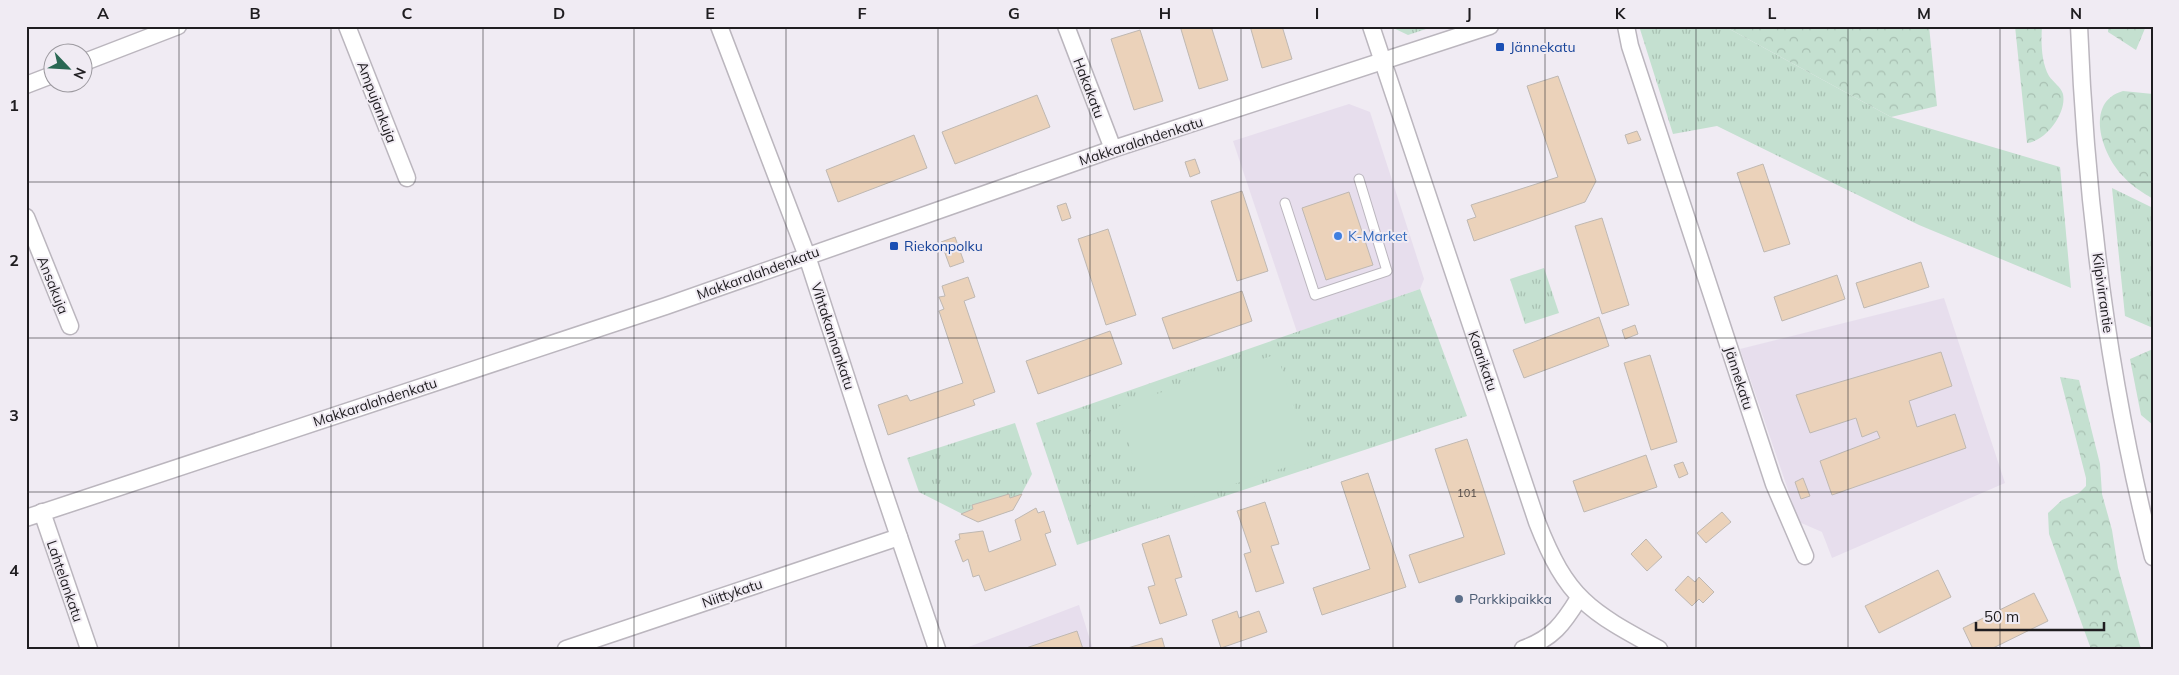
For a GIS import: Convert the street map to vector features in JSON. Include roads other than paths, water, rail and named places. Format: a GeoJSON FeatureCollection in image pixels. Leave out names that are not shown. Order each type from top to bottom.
{"type":"FeatureCollection","features":[{"type":"Feature","properties":{"kind":"street"},"geometry":{"type":"LineString","coordinates":[[92,59],[178,26]]}},
{"type":"Feature","properties":{"kind":"street","name":"Ampujankuja"},"geometry":{"type":"LineString","coordinates":[[347,26],[407,178]]}},
{"type":"Feature","properties":{"kind":"street","name":"Vihtakannankatu"},"geometry":{"type":"LineString","coordinates":[[719,26],[807,256],[937,649]]}},
{"type":"Feature","properties":{"kind":"street","name":"Hakakatu"},"geometry":{"type":"LineString","coordinates":[[1066,26],[1113,149]]}},
{"type":"Feature","properties":{"kind":"street","name":"Kaarikatu"},"geometry":{"type":"LineString","coordinates":[[1371,26],[1537,522],[1562,577],[1579,598],[1606,621],[1659,649]]}},
{"type":"Feature","properties":{"kind":"street","name":"Makkaralahdenkatu"},"geometry":{"type":"LineString","coordinates":[[26,518],[666,306],[1113,149],[1490,26]]}},
{"type":"Feature","properties":{"kind":"street","name":"Jännekatu"},"geometry":{"type":"LineString","coordinates":[[1626,26],[1630,46],[1774,484],[1805,556]]}},
{"type":"Feature","properties":{"kind":"street","name":"Kilpivirrantie"},"geometry":{"type":"LineString","coordinates":[[2079,26],[2088,169],[2096,246],[2124,426],[2153,556]]}},
{"type":"Feature","properties":{"kind":"street"},"geometry":{"type":"LineString","coordinates":[[26,85],[42,79]]}},
{"type":"Feature","properties":{"kind":"street","name":"Ansakuja"},"geometry":{"type":"LineString","coordinates":[[26,217],[70,326]]}},
{"type":"Feature","properties":{"kind":"street","name":"Lahtelankatu"},"geometry":{"type":"LineString","coordinates":[[42,512],[89,649]]}},
{"type":"Feature","properties":{"kind":"street","name":"Niittykatu"},"geometry":{"type":"LineString","coordinates":[[566,649],[899,537]]}},
{"type":"Feature","properties":{"kind":"street"},"geometry":{"type":"LineString","coordinates":[[1523,649],[1540,642],[1556,632],[1579,598]]}},
{"type":"Feature","properties":{"kind":"lane"},"geometry":{"type":"LineString","coordinates":[[1285,203],[1315,294],[1351,283],[1387,271],[1359,179]]}},
{"type":"Feature","properties":{"kind":"place","name":"Jännekatu"},"geometry":{"type":"Point","coordinates":[1500,47]}},
{"type":"Feature","properties":{"kind":"place","name":"K-Market"},"geometry":{"type":"Point","coordinates":[1338,236]}},
{"type":"Feature","properties":{"kind":"place","name":"Riekonpolku"},"geometry":{"type":"Point","coordinates":[894,246]}},
{"type":"Feature","properties":{"kind":"place","name":"Parkkipaikka"},"geometry":{"type":"Point","coordinates":[1459,599]}}]}
